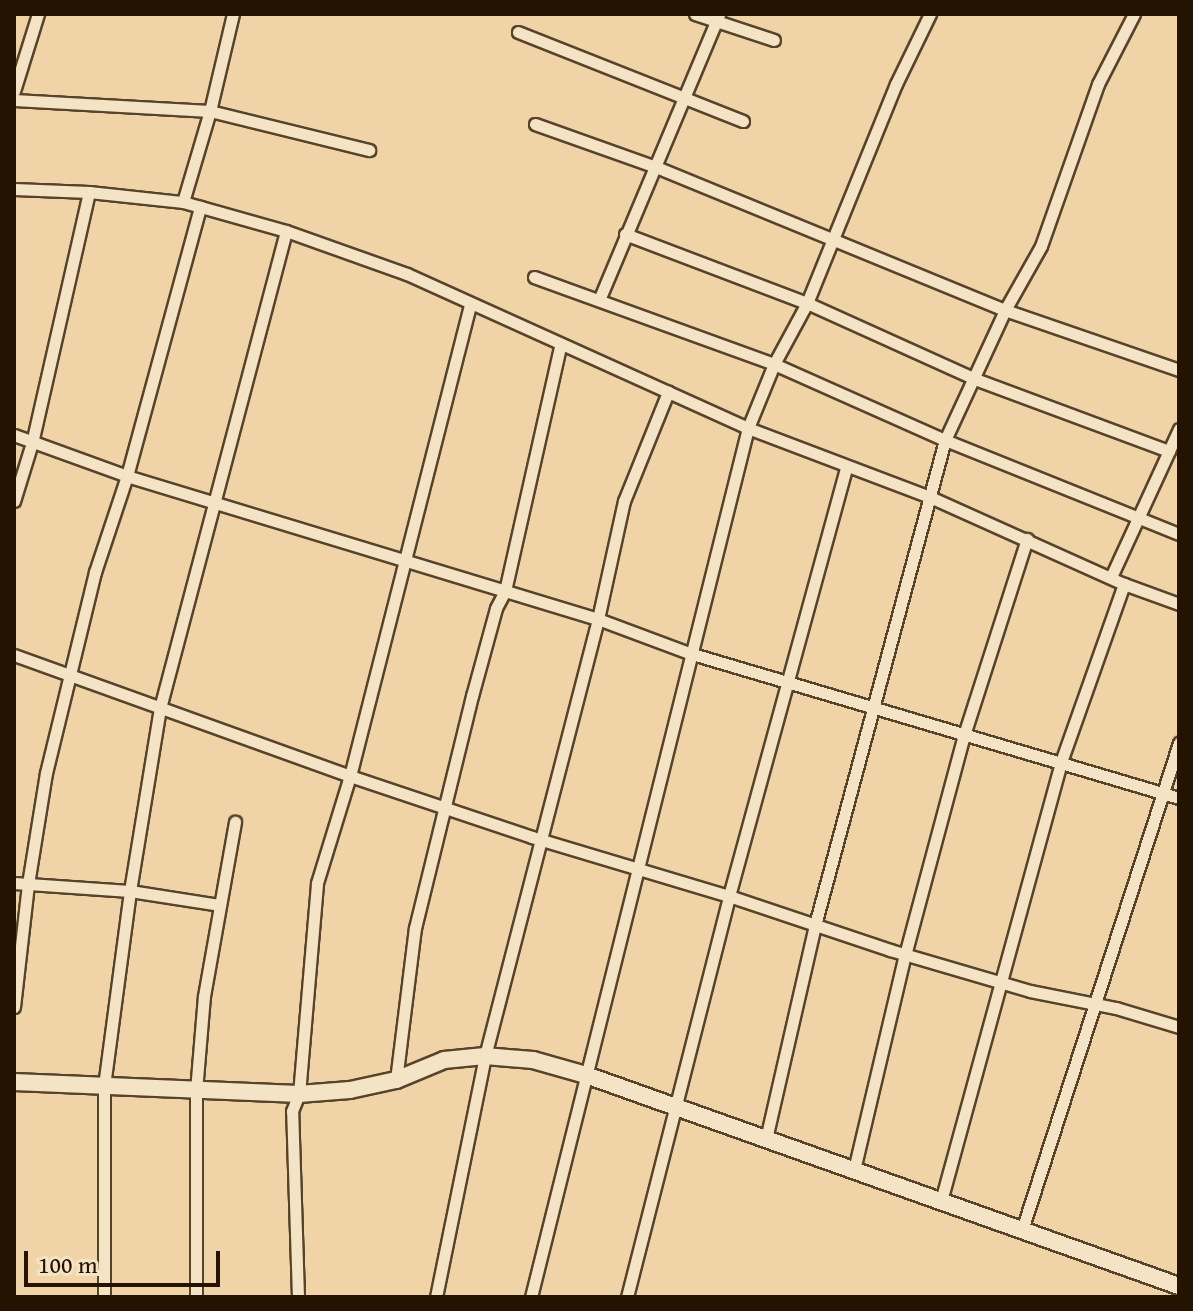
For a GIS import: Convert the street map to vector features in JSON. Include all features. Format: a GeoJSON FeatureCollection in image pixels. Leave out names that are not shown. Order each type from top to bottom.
{"type":"FeatureCollection","features":[{"type":"Feature","properties":{"kind":"main road"},"geometry":{"type":"LineString","coordinates":[[14,1082],[299,1094],[350,1090],[396,1080],[444,1060],[485,1056],[533,1060],[586,1075],[1179,1286]]}},
{"type":"Feature","properties":{"kind":"street"},"geometry":{"type":"LineString","coordinates":[[14,91],[38,14]]}},
{"type":"Feature","properties":{"kind":"street"},"geometry":{"type":"LineString","coordinates":[[183,202],[210,111],[232,14]]}},
{"type":"Feature","properties":{"kind":"street"},"geometry":{"type":"LineString","coordinates":[[695,14],[774,40]]}},
{"type":"Feature","properties":{"kind":"street"},"geometry":{"type":"LineString","coordinates":[[599,300],[719,14]]}},
{"type":"Feature","properties":{"kind":"street"},"geometry":{"type":"LineString","coordinates":[[531,1297],[689,653],[748,428],[774,364],[807,303],[896,84],[930,14]]}},
{"type":"Feature","properties":{"kind":"street"},"geometry":{"type":"LineString","coordinates":[[766,1139],[815,925],[945,440],[1005,310],[1041,246],[1098,84],[1134,14]]}},
{"type":"Feature","properties":{"kind":"street"},"geometry":{"type":"LineString","coordinates":[[518,32],[743,121]]}},
{"type":"Feature","properties":{"kind":"street"},"geometry":{"type":"LineString","coordinates":[[14,100],[210,111],[369,150]]}},
{"type":"Feature","properties":{"kind":"street"},"geometry":{"type":"LineString","coordinates":[[535,124],[656,167],[1005,310],[1179,370]]}},
{"type":"Feature","properties":{"kind":"street"},"geometry":{"type":"LineString","coordinates":[[14,189],[89,192],[183,202],[286,231],[407,274],[560,346],[748,428],[930,497],[1124,584],[1179,604]]}},
{"type":"Feature","properties":{"kind":"street"},"geometry":{"type":"LineString","coordinates":[[14,501],[32,443],[89,192]]}},
{"type":"Feature","properties":{"kind":"street"},"geometry":{"type":"LineString","coordinates":[[14,1007],[28,884],[46,773],[95,572],[127,476],[200,207]]}},
{"type":"Feature","properties":{"kind":"street"},"geometry":{"type":"LineString","coordinates":[[104,1297],[104,1086],[130,891],[160,708],[286,231]]}},
{"type":"Feature","properties":{"kind":"street"},"geometry":{"type":"LineString","coordinates":[[625,234],[807,303],[975,379],[1169,451]]}},
{"type":"Feature","properties":{"kind":"street"},"geometry":{"type":"LineString","coordinates":[[534,277],[774,364],[945,440],[1179,534]]}},
{"type":"Feature","properties":{"kind":"street"},"geometry":{"type":"LineString","coordinates":[[298,1297],[292,1111],[299,1094],[317,883],[350,776],[470,305]]}},
{"type":"Feature","properties":{"kind":"street"},"geometry":{"type":"LineString","coordinates":[[396,1080],[415,928],[447,809],[475,684],[496,608],[505,591],[560,346]]}},
{"type":"Feature","properties":{"kind":"street"},"geometry":{"type":"LineString","coordinates":[[436,1297],[485,1056],[598,619],[624,501],[668,392]]}},
{"type":"Feature","properties":{"kind":"street"},"geometry":{"type":"LineString","coordinates":[[1111,577],[1179,429]]}},
{"type":"Feature","properties":{"kind":"street"},"geometry":{"type":"LineString","coordinates":[[14,435],[216,505],[598,619],[689,653],[1179,798]]}},
{"type":"Feature","properties":{"kind":"street"},"geometry":{"type":"LineString","coordinates":[[627,1297],[729,896],[846,467]]}},
{"type":"Feature","properties":{"kind":"street"},"geometry":{"type":"LineString","coordinates":[[854,1170],[905,955],[964,735],[1027,539]]}},
{"type":"Feature","properties":{"kind":"street"},"geometry":{"type":"LineString","coordinates":[[941,1201],[1061,762],[1124,584]]}},
{"type":"Feature","properties":{"kind":"street"},"geometry":{"type":"LineString","coordinates":[[14,655],[350,776],[540,839],[729,896],[905,955],[1179,1027]]}},
{"type":"Feature","properties":{"kind":"street"},"geometry":{"type":"LineString","coordinates":[[1022,1230],[1179,743]]}},
{"type":"Feature","properties":{"kind":"street"},"geometry":{"type":"LineString","coordinates":[[196,1297],[196,1091],[204,996],[235,822]]}},
{"type":"Feature","properties":{"kind":"street"},"geometry":{"type":"LineString","coordinates":[[14,883],[130,891],[219,905]]}}]}
